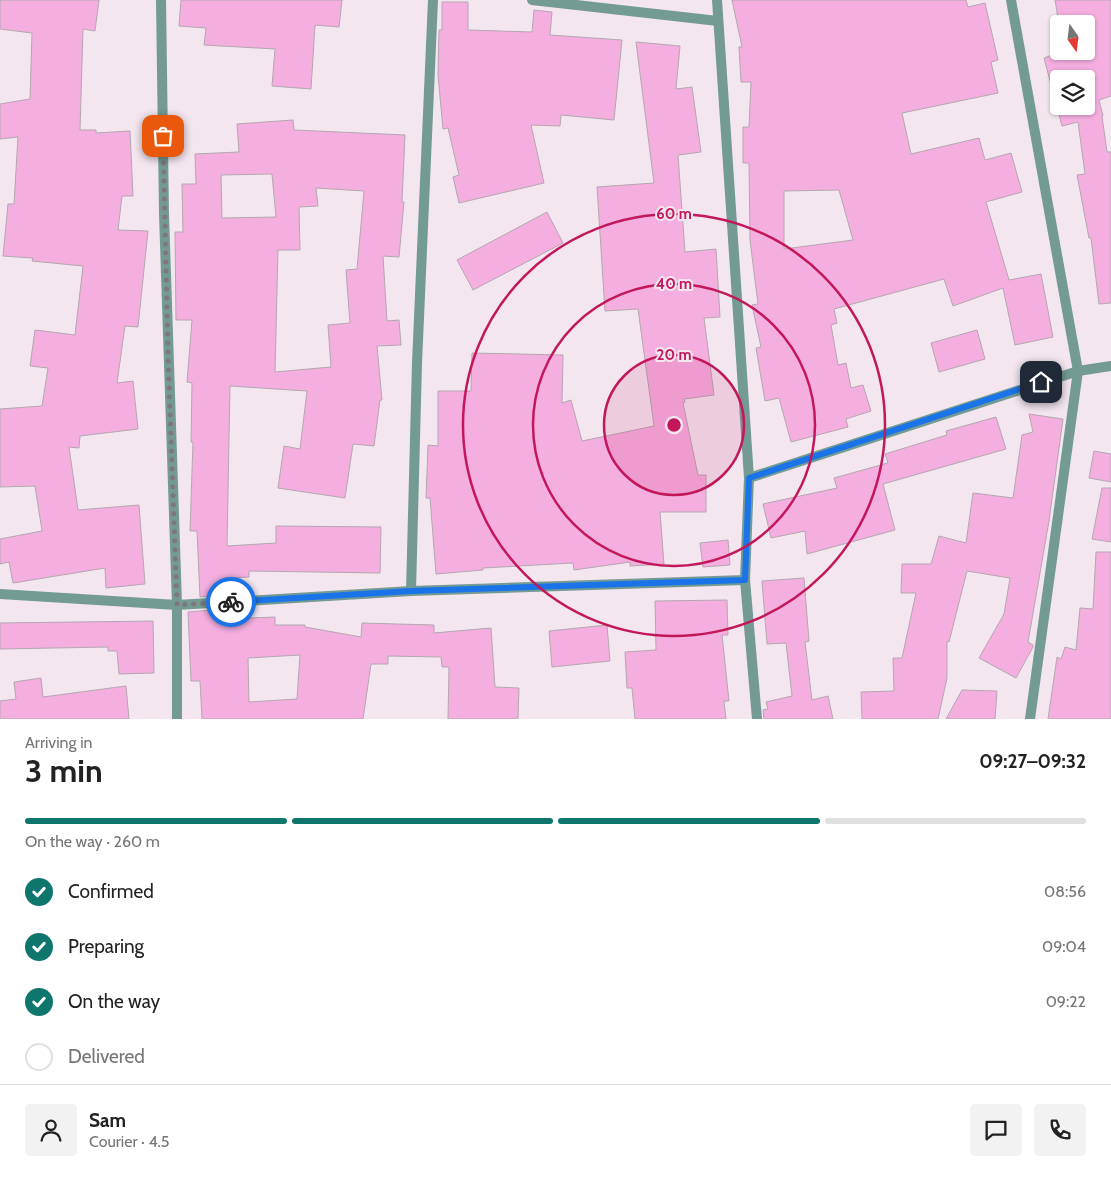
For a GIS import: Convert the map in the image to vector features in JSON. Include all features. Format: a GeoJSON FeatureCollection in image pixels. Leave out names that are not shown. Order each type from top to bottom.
{"type":"FeatureCollection","features":[{"type":"Feature","properties":{"kind":"street"},"geometry":{"type":"LineString","coordinates":[[161,0],[165,260],[177,605],[177,719]]}},
{"type":"Feature","properties":{"kind":"street"},"geometry":{"type":"LineString","coordinates":[[411,591],[417,363],[432,0]]}},
{"type":"Feature","properties":{"kind":"street"},"geometry":{"type":"LineString","coordinates":[[532,0],[718,20]]}},
{"type":"Feature","properties":{"kind":"street"},"geometry":{"type":"LineString","coordinates":[[718,0],[749,478],[745,580],[758,719]]}},
{"type":"Feature","properties":{"kind":"street"},"geometry":{"type":"LineString","coordinates":[[1011,0],[1078,370],[1030,719]]}},
{"type":"Feature","properties":{"kind":"street"},"geometry":{"type":"LineString","coordinates":[[749,478],[1078,370],[1111,366]]}},
{"type":"Feature","properties":{"kind":"street"},"geometry":{"type":"LineString","coordinates":[[0,594],[177,605],[411,591],[745,580]]}},
{"type":"Feature","properties":{"kind":"building"},"geometry":{"type":"Polygon","coordinates":[[[0,0],[99,0],[95,31],[83,29],[80,130],[96,130],[96,133],[130,131],[133,196],[122,196],[118,230],[148,231],[138,327],[125,326],[117,383],[133,381],[138,429],[80,436],[79,448],[69,447],[78,510],[139,505],[145,584],[106,588],[105,568],[13,583],[9,562],[0,564],[0,539],[42,531],[35,486],[0,487],[0,409],[42,406],[48,368],[30,366],[35,330],[75,335],[83,266],[32,261],[33,258],[3,256],[8,204],[14,204],[18,137],[0,139],[0,104],[30,99],[32,33],[0,29],[0,0]]]}},
{"type":"Feature","properties":{"kind":"building"},"geometry":{"type":"Polygon","coordinates":[[[181,0],[342,0],[339,27],[315,25],[311,89],[272,86],[275,49],[204,45],[206,28],[179,26],[181,0]]]}},
{"type":"Feature","properties":{"kind":"building"},"geometry":{"type":"Polygon","coordinates":[[[732,0],[966,0],[968,7],[985,3],[998,60],[991,62],[998,93],[902,113],[911,154],[979,138],[985,160],[1011,153],[1022,192],[986,202],[1009,280],[1041,274],[1053,337],[1015,345],[1003,288],[953,306],[944,279],[834,309],[837,323],[831,325],[838,365],[846,363],[851,388],[863,385],[871,411],[846,419],[848,427],[791,442],[779,398],[765,401],[756,348],[761,347],[752,305],[758,304],[750,240],[749,163],[743,163],[743,127],[749,127],[751,82],[741,82],[739,47],[742,47],[732,0]],[[839,190],[784,191],[784,249],[853,240],[839,190]]]}},
{"type":"Feature","properties":{"kind":"building"},"geometry":{"type":"Polygon","coordinates":[[[1055,0],[1111,0],[1111,96],[1099,100],[1103,116],[1107,152],[1111,152],[1111,303],[1099,304],[1091,238],[1089,238],[1077,175],[1085,174],[1078,122],[1062,126],[1059,115],[1095,115],[1095,70],[1050,70],[1050,81],[1044,58],[1050,56],[1050,60],[1095,60],[1095,15],[1058,15],[1055,0]]]}},
{"type":"Feature","properties":{"kind":"building"},"geometry":{"type":"Polygon","coordinates":[[[442,2],[468,2],[468,30],[532,32],[534,10],[552,12],[550,35],[622,40],[614,120],[561,115],[560,126],[531,125],[544,183],[459,203],[453,177],[459,175],[448,128],[443,129],[438,75],[439,30],[442,30],[442,2]]]}},
{"type":"Feature","properties":{"kind":"building"},"geometry":{"type":"Polygon","coordinates":[[[636,42],[680,46],[676,89],[692,87],[701,152],[678,155],[685,252],[716,249],[720,317],[704,318],[714,395],[684,399],[685,402],[683,403],[698,475],[706,475],[706,512],[660,512],[664,564],[630,566],[630,562],[574,570],[573,563],[483,568],[483,570],[436,574],[430,498],[426,498],[428,445],[438,446],[438,391],[471,391],[472,353],[563,355],[562,403],[571,400],[582,441],[654,426],[638,309],[605,311],[597,187],[654,183],[636,42]]]}},
{"type":"Feature","properties":{"kind":"building"},"geometry":{"type":"Polygon","coordinates":[[[293,120],[294,130],[405,135],[402,202],[404,202],[399,257],[383,256],[387,321],[399,320],[401,345],[377,346],[382,400],[380,400],[374,446],[353,444],[345,498],[278,488],[284,446],[300,449],[307,391],[230,386],[227,546],[276,543],[276,526],[381,527],[380,573],[249,571],[249,577],[224,578],[224,595],[200,597],[197,531],[190,531],[193,442],[191,442],[192,383],[187,382],[192,320],[176,320],[175,232],[183,232],[182,184],[196,184],[195,154],[239,152],[237,124],[293,120]],[[272,174],[221,175],[222,218],[276,217],[272,174]],[[316,188],[318,206],[299,207],[300,250],[278,250],[275,372],[331,367],[328,325],[350,323],[346,270],[357,269],[364,191],[316,188]]]}},
{"type":"Feature","properties":{"kind":"building"},"geometry":{"type":"Polygon","coordinates":[[[547,212],[563,243],[473,290],[457,260],[547,212]]]}},
{"type":"Feature","properties":{"kind":"building"},"geometry":{"type":"Polygon","coordinates":[[[977,330],[985,359],[939,372],[931,343],[977,330]]]}},
{"type":"Feature","properties":{"kind":"building"},"geometry":{"type":"Polygon","coordinates":[[[1029,414],[1063,419],[1049,521],[1028,642],[1033,647],[1016,678],[979,658],[1004,614],[1010,578],[967,571],[949,642],[947,641],[947,678],[938,719],[862,719],[861,692],[894,691],[893,658],[902,658],[916,593],[901,593],[902,564],[931,564],[939,536],[966,543],[973,493],[1013,498],[1022,435],[1033,432],[1029,414]]]}},
{"type":"Feature","properties":{"kind":"building"},"geometry":{"type":"Polygon","coordinates":[[[996,417],[1006,449],[883,484],[895,530],[807,554],[805,531],[771,538],[763,504],[837,488],[834,478],[888,463],[885,454],[947,435],[946,431],[996,417]]]}},
{"type":"Feature","properties":{"kind":"building"},"geometry":{"type":"Polygon","coordinates":[[[1094,451],[1111,454],[1111,482],[1089,478],[1094,451]]]}},
{"type":"Feature","properties":{"kind":"building"},"geometry":{"type":"Polygon","coordinates":[[[1102,488],[1111,488],[1111,542],[1092,539],[1102,488]]]}},
{"type":"Feature","properties":{"kind":"building"},"geometry":{"type":"Polygon","coordinates":[[[728,540],[730,565],[703,567],[700,543],[728,540]]]}},
{"type":"Feature","properties":{"kind":"building"},"geometry":{"type":"Polygon","coordinates":[[[1096,552],[1111,552],[1111,719],[1048,719],[1057,657],[1061,659],[1065,647],[1076,650],[1080,608],[1093,609],[1096,552]]]}},
{"type":"Feature","properties":{"kind":"building"},"geometry":{"type":"Polygon","coordinates":[[[804,578],[809,641],[805,642],[812,700],[828,696],[833,719],[764,719],[763,710],[768,709],[766,702],[792,696],[786,643],[767,644],[762,581],[804,578]]]}},
{"type":"Feature","properties":{"kind":"building"},"geometry":{"type":"Polygon","coordinates":[[[727,600],[728,635],[722,635],[729,701],[724,701],[726,719],[635,719],[632,688],[627,688],[625,652],[656,650],[655,601],[727,600]]]}},
{"type":"Feature","properties":{"kind":"building"},"geometry":{"type":"Polygon","coordinates":[[[225,609],[225,619],[275,617],[275,625],[305,625],[305,627],[361,637],[362,623],[434,625],[434,633],[491,628],[495,687],[519,688],[518,719],[448,719],[449,667],[442,667],[441,657],[388,656],[388,664],[371,664],[363,719],[202,719],[200,681],[191,681],[188,612],[225,609]],[[300,655],[248,658],[249,702],[297,699],[300,655]]]}},
{"type":"Feature","properties":{"kind":"building"},"geometry":{"type":"Polygon","coordinates":[[[153,621],[154,673],[119,674],[117,651],[108,651],[108,647],[0,649],[0,623],[153,621]]]}},
{"type":"Feature","properties":{"kind":"building"},"geometry":{"type":"Polygon","coordinates":[[[607,625],[610,661],[552,667],[549,631],[607,625]]]}},
{"type":"Feature","properties":{"kind":"building"},"geometry":{"type":"Polygon","coordinates":[[[41,678],[43,697],[126,686],[129,719],[0,719],[0,701],[16,699],[14,682],[41,678]]]}},
{"type":"Feature","properties":{"kind":"building"},"geometry":{"type":"Polygon","coordinates":[[[962,690],[997,691],[995,719],[946,719],[962,690]]]}},
{"type":"Feature","properties":{"kind":"way so far"},"geometry":{"type":"LineString","coordinates":[[163,136],[168,354],[177,605],[231,602]]}},
{"type":"Feature","properties":{"kind":"route"},"geometry":{"type":"LineString","coordinates":[[231,602],[411,591],[745,580],[749,478],[1041,382]]}}]}
